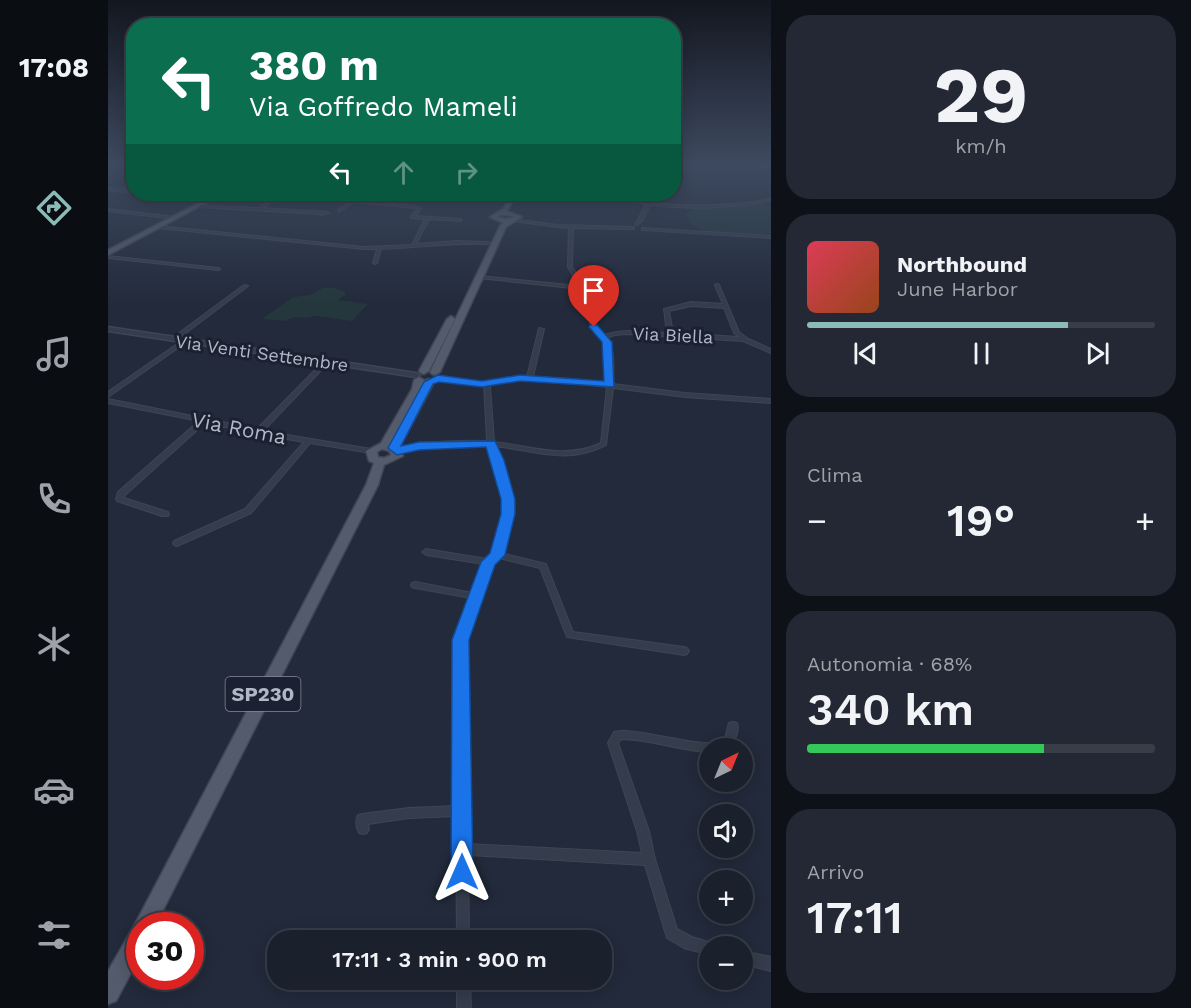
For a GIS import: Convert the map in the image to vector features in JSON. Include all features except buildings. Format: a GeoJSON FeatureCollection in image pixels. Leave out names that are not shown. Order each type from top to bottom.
{"type":"FeatureCollection","features":[{"type":"Feature","properties":{"kind":"main road"},"geometry":{"type":"LineString","coordinates":[[108,255],[188,211]]}},
{"type":"Feature","properties":{"kind":"main road"},"geometry":{"type":"LineString","coordinates":[[506,211],[507,219]]}},
{"type":"Feature","properties":{"kind":"main road"},"geometry":{"type":"LineString","coordinates":[[507,219],[512,211]]}},
{"type":"Feature","properties":{"kind":"main road","name":"SP230"},"geometry":{"type":"LineString","coordinates":[[427,376],[488,243],[507,219]]}},
{"type":"Feature","properties":{"kind":"main road","name":"SP230"},"geometry":{"type":"LineString","coordinates":[[151,912],[507,219]]}},
{"type":"Feature","properties":{"kind":"main road"},"geometry":{"type":"LineString","coordinates":[[108,993],[126,960]]}},
{"type":"Feature","properties":{"kind":"street"},"geometry":{"type":"LineString","coordinates":[[117,211],[175,218]]}},
{"type":"Feature","properties":{"kind":"street"},"geometry":{"type":"LineString","coordinates":[[311,211],[327,213],[321,214]]}},
{"type":"Feature","properties":{"kind":"street"},"geometry":{"type":"LineString","coordinates":[[416,211],[411,217],[460,220]]}},
{"type":"Feature","properties":{"kind":"street"},"geometry":{"type":"LineString","coordinates":[[642,225],[646,211]]}},
{"type":"Feature","properties":{"kind":"street"},"geometry":{"type":"LineString","coordinates":[[413,247],[428,218]]}},
{"type":"Feature","properties":{"kind":"street"},"geometry":{"type":"LineString","coordinates":[[507,219],[571,226],[631,227],[642,225],[660,231],[771,237]]}},
{"type":"Feature","properties":{"kind":"street"},"geometry":{"type":"LineString","coordinates":[[631,227],[642,225]]}},
{"type":"Feature","properties":{"kind":"street","name":"Via Biella"},"geometry":{"type":"LineString","coordinates":[[386,452],[419,446],[491,443],[570,453],[598,448],[604,444],[610,384],[609,351],[603,336],[594,327],[591,303],[570,267],[571,226]]}},
{"type":"Feature","properties":{"kind":"street"},"geometry":{"type":"LineString","coordinates":[[158,227],[379,249],[459,242],[488,243]]}},
{"type":"Feature","properties":{"kind":"street"},"geometry":{"type":"LineString","coordinates":[[375,263],[379,249]]}},
{"type":"Feature","properties":{"kind":"street"},"geometry":{"type":"LineString","coordinates":[[108,255],[218,269]]}},
{"type":"Feature","properties":{"kind":"street"},"geometry":{"type":"LineString","coordinates":[[479,277],[584,288]]}},
{"type":"Feature","properties":{"kind":"street"},"geometry":{"type":"LineString","coordinates":[[717,285],[724,306],[737,333],[743,339]]}},
{"type":"Feature","properties":{"kind":"street"},"geometry":{"type":"LineString","coordinates":[[173,340],[246,286]]}},
{"type":"Feature","properties":{"kind":"street"},"geometry":{"type":"LineString","coordinates":[[670,334],[666,310],[691,304],[724,306]]}},
{"type":"Feature","properties":{"kind":"street","name":"Via Venti Settembre"},"geometry":{"type":"LineString","coordinates":[[108,329],[183,342],[427,376]]}},
{"type":"Feature","properties":{"kind":"street"},"geometry":{"type":"LineString","coordinates":[[530,378],[541,329]]}},
{"type":"Feature","properties":{"kind":"street","name":"Via Biella"},"geometry":{"type":"LineString","coordinates":[[603,336],[614,333],[670,334],[743,339],[771,351]]}},
{"type":"Feature","properties":{"kind":"street"},"geometry":{"type":"LineString","coordinates":[[108,395],[183,342]]}},
{"type":"Feature","properties":{"kind":"street"},"geometry":{"type":"LineString","coordinates":[[258,432],[326,362]]}},
{"type":"Feature","properties":{"kind":"street"},"geometry":{"type":"LineString","coordinates":[[427,376],[482,384],[508,378],[530,378],[610,384],[685,395],[771,401]]}},
{"type":"Feature","properties":{"kind":"street"},"geometry":{"type":"LineString","coordinates":[[463,930],[460,640],[489,562],[497,555],[508,514],[508,499],[491,443],[488,385],[491,382]]}},
{"type":"Feature","properties":{"kind":"street","name":"Via Roma"},"geometry":{"type":"LineString","coordinates":[[108,401],[258,432],[386,452]]}},
{"type":"Feature","properties":{"kind":"street"},"geometry":{"type":"LineString","coordinates":[[165,514],[120,500],[121,494],[204,420]]}},
{"type":"Feature","properties":{"kind":"street"},"geometry":{"type":"LineString","coordinates":[[177,543],[248,511],[308,441]]}},
{"type":"Feature","properties":{"kind":"street"},"geometry":{"type":"LineString","coordinates":[[426,552],[489,562]]}},
{"type":"Feature","properties":{"kind":"street"},"geometry":{"type":"LineString","coordinates":[[497,555],[543,566],[570,635],[684,651]]}},
{"type":"Feature","properties":{"kind":"street"},"geometry":{"type":"LineString","coordinates":[[415,585],[475,596]]}},
{"type":"Feature","properties":{"kind":"street"},"geometry":{"type":"LineString","coordinates":[[699,946],[672,933],[649,859],[643,831],[613,743],[618,735],[630,735],[708,748],[723,746],[730,739],[733,726]]}},
{"type":"Feature","properties":{"kind":"street"},"geometry":{"type":"LineString","coordinates":[[363,829],[362,819],[409,813],[462,811]]}},
{"type":"Feature","properties":{"kind":"street"},"geometry":{"type":"LineString","coordinates":[[462,849],[649,859]]}},
{"type":"Feature","properties":{"kind":"street"},"geometry":{"type":"LineString","coordinates":[[753,960],[771,964]]}},
{"type":"Feature","properties":{"kind":"street"},"geometry":{"type":"LineString","coordinates":[[464,990],[464,1008]]}},
{"type":"Feature","properties":{"kind":"green space"},"geometry":{"type":"Polygon","coordinates":[[[689,211],[771,211],[771,235],[708,233],[690,224],[686,214],[689,211]]]}},
{"type":"Feature","properties":{"kind":"green space"},"geometry":{"type":"Polygon","coordinates":[[[323,288],[335,288],[345,292],[345,295],[338,300],[368,304],[352,321],[316,316],[295,317],[285,321],[262,319],[293,297],[310,295],[323,288]]]}},
{"type":"Feature","properties":{"kind":"route"},"geometry":{"type":"LineString","coordinates":[[462,872],[460,640],[489,562],[497,555],[508,514],[508,499],[502,473],[491,443],[419,446],[397,451],[394,448],[429,382],[438,378],[482,384],[508,378],[610,384],[607,342],[594,327]]}}]}
